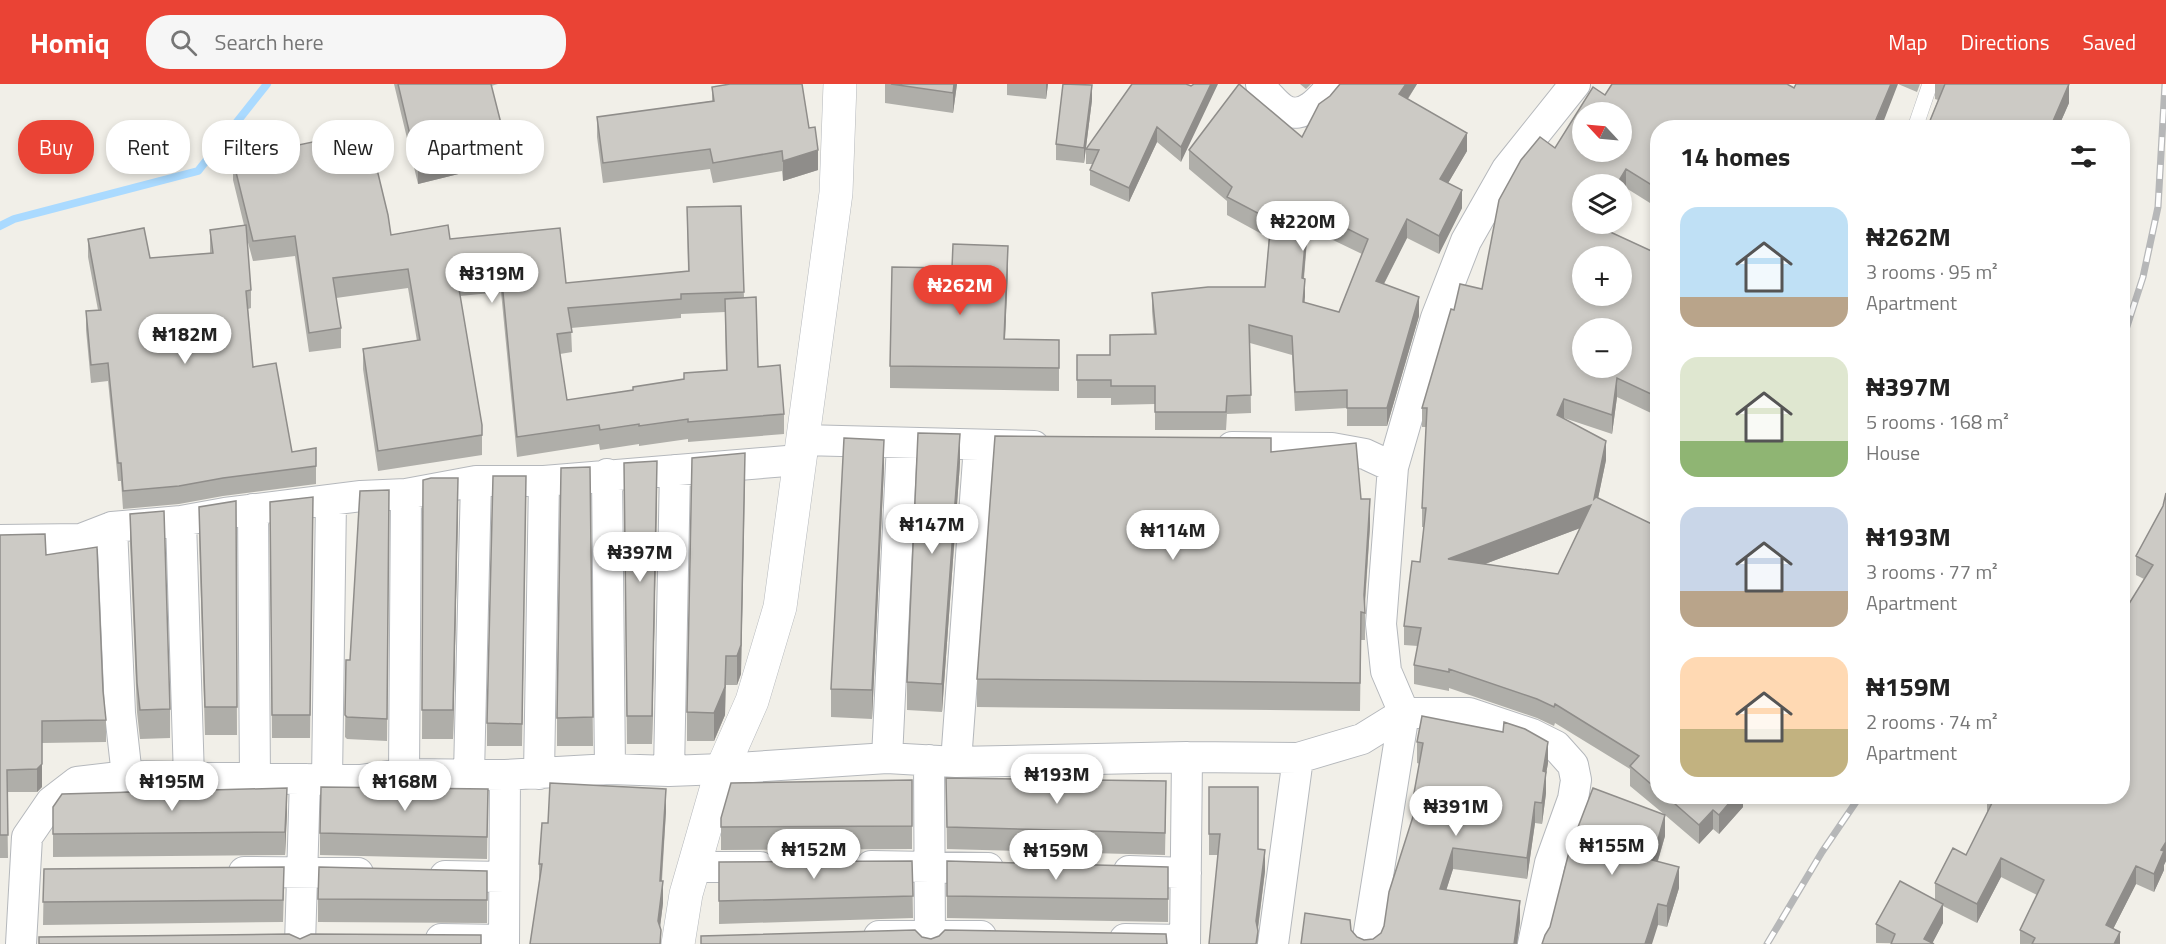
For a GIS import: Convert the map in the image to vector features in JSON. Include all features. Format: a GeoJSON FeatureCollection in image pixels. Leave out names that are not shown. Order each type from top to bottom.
{"type":"FeatureCollection","features":[{"type":"Feature","properties":{"kind":"street"},"geometry":{"type":"LineString","coordinates":[[686,943],[686,894],[722,770],[752,701],[780,607],[836,193],[840,84]]}},
{"type":"Feature","properties":{"kind":"street"},"geometry":{"type":"LineString","coordinates":[[1261,84],[1262,89],[1284,110],[1295,113],[1309,109],[1333,84]]}},
{"type":"Feature","properties":{"kind":"street"},"geometry":{"type":"LineString","coordinates":[[1367,944],[1404,713],[1386,671],[1381,624],[1393,467],[1436,318],[1466,241],[1507,169],[1575,84]]}},
{"type":"Feature","properties":{"kind":"street"},"geometry":{"type":"LineString","coordinates":[[887,759],[902,443]]}},
{"type":"Feature","properties":{"kind":"street"},"geometry":{"type":"LineString","coordinates":[[0,540],[81,539],[112,527],[181,521],[253,509],[331,500],[406,494],[476,481],[544,481],[675,470],[801,450],[902,443],[1061,446]]}},
{"type":"Feature","properties":{"kind":"street"},"geometry":{"type":"LineString","coordinates":[[930,939],[929,866],[979,446]]}},
{"type":"Feature","properties":{"kind":"street"},"geometry":{"type":"LineString","coordinates":[[1203,447],[1332,448],[1365,454],[1393,467]]}},
{"type":"Feature","properties":{"kind":"street"},"geometry":{"type":"LineString","coordinates":[[669,771],[675,470]]}},
{"type":"Feature","properties":{"kind":"street"},"geometry":{"type":"LineString","coordinates":[[607,474],[610,769]]}},
{"type":"Feature","properties":{"kind":"street"},"geometry":{"type":"LineString","coordinates":[[469,774],[476,481]]}},
{"type":"Feature","properties":{"kind":"street"},"geometry":{"type":"LineString","coordinates":[[538,774],[544,481]]}},
{"type":"Feature","properties":{"kind":"street"},"geometry":{"type":"LineString","coordinates":[[404,774],[406,494]]}},
{"type":"Feature","properties":{"kind":"street"},"geometry":{"type":"LineString","coordinates":[[300,940],[302,872],[316,779],[331,500]]}},
{"type":"Feature","properties":{"kind":"street"},"geometry":{"type":"LineString","coordinates":[[253,509],[255,778]]}},
{"type":"Feature","properties":{"kind":"street"},"geometry":{"type":"LineString","coordinates":[[181,521],[189,778]]}},
{"type":"Feature","properties":{"kind":"street"},"geometry":{"type":"LineString","coordinates":[[112,527],[120,713],[127,776]]}},
{"type":"Feature","properties":{"kind":"street"},"geometry":{"type":"LineString","coordinates":[[29,942],[37,874],[27,837],[51,802],[77,782],[127,776],[360,780],[404,774],[505,775],[610,769],[722,770],[887,759],[943,761],[1187,757],[1298,758],[1362,739],[1404,713],[1469,713],[1532,734],[1556,746],[1573,765],[1576,780],[1573,799],[1550,862],[1533,944]]}},
{"type":"Feature","properties":{"kind":"street"},"geometry":{"type":"LineString","coordinates":[[1092,938],[1185,942],[1187,757]]}},
{"type":"Feature","properties":{"kind":"street"},"geometry":{"type":"LineString","coordinates":[[1273,944],[1298,758]]}},
{"type":"Feature","properties":{"kind":"street"},"geometry":{"type":"LineString","coordinates":[[408,939],[504,942],[505,775]]}},
{"type":"Feature","properties":{"kind":"street"},"geometry":{"type":"LineString","coordinates":[[694,867],[788,867]]}},
{"type":"Feature","properties":{"kind":"street"},"geometry":{"type":"LineString","coordinates":[[847,867],[1011,868]]}},
{"type":"Feature","properties":{"kind":"street"},"geometry":{"type":"LineString","coordinates":[[1104,871],[1186,873]]}},
{"type":"Feature","properties":{"kind":"street"},"geometry":{"type":"LineString","coordinates":[[221,873],[385,874]]}},
{"type":"Feature","properties":{"kind":"street"},"geometry":{"type":"LineString","coordinates":[[421,875],[504,877]]}},
{"type":"Feature","properties":{"kind":"street"},"geometry":{"type":"LineString","coordinates":[[846,937],[930,939],[1011,936]]}},
{"type":"Feature","properties":{"kind":"lane"},"geometry":{"type":"LineString","coordinates":[[1918,120],[1930,84]]}},
{"type":"Feature","properties":{"kind":"building"},"geometry":{"type":"Polygon","coordinates":[[[398,84],[491,84],[500,120],[406,120],[398,84]]]}},
{"type":"Feature","properties":{"kind":"building"},"geometry":{"type":"Polygon","coordinates":[[[730,84],[802,84],[809,128],[815,127],[818,150],[783,161],[782,151],[713,163],[710,149],[603,163],[597,117],[714,101],[712,87],[730,84]]]}},
{"type":"Feature","properties":{"kind":"building"},"geometry":{"type":"Polygon","coordinates":[[[891,84],[954,84],[953,93],[891,84]]]}},
{"type":"Feature","properties":{"kind":"building"},"geometry":{"type":"Polygon","coordinates":[[[1063,84],[1092,85],[1084,148],[1056,144],[1063,84]]]}},
{"type":"Feature","properties":{"kind":"building"},"geometry":{"type":"Polygon","coordinates":[[[1132,84],[1186,84],[1191,86],[1211,84],[1181,147],[1157,127],[1129,188],[1090,170],[1099,150],[1086,149],[1132,84]]]}},
{"type":"Feature","properties":{"kind":"building"},"geometry":{"type":"Polygon","coordinates":[[[1239,84],[1302,137],[1319,104],[1340,84],[1406,84],[1399,94],[1467,133],[1440,179],[1462,190],[1439,236],[1407,219],[1376,281],[1419,297],[1387,408],[1347,408],[1347,390],[1295,392],[1292,336],[1249,325],[1251,395],[1227,396],[1226,412],[1155,412],[1155,386],[1111,386],[1111,380],[1077,380],[1077,355],[1110,355],[1110,335],[1156,334],[1152,293],[1208,287],[1265,287],[1271,220],[1227,197],[1232,187],[1189,150],[1239,84]],[[1308,209],[1302,278],[1305,279],[1303,302],[1339,312],[1368,239],[1308,209]]]}},
{"type":"Feature","properties":{"kind":"building"},"geometry":{"type":"Polygon","coordinates":[[[1612,84],[1787,84],[1794,88],[1796,84],[1891,84],[1876,120],[1650,120],[1650,184],[1626,169],[1623,174],[1572,174],[1572,234],[1615,234],[1650,250],[1650,394],[1617,378],[1612,415],[1564,399],[1557,415],[1606,441],[1594,499],[1596,497],[1650,523],[1650,783],[1630,766],[1639,756],[1555,704],[1554,707],[1449,669],[1449,672],[1414,665],[1421,628],[1404,626],[1412,561],[1420,562],[1426,508],[1422,508],[1427,408],[1422,408],[1451,309],[1454,310],[1460,284],[1482,289],[1499,200],[1521,160],[1540,137],[1555,148],[1572,121],[1572,162],[1632,162],[1632,102],[1584,102],[1593,87],[1605,95],[1612,84]],[[1591,505],[1448,559],[1558,574],[1591,505]]]}},
{"type":"Feature","properties":{"kind":"building"},"geometry":{"type":"Polygon","coordinates":[[[1945,84],[2069,84],[2053,120],[1930,120],[1945,84]]]}},
{"type":"Feature","properties":{"kind":"building"},"geometry":{"type":"Polygon","coordinates":[[[312,142],[312,174],[378,174],[391,235],[448,225],[450,239],[560,228],[566,283],[689,271],[687,207],[741,206],[744,292],[681,294],[681,299],[568,308],[572,332],[557,334],[567,400],[633,390],[633,387],[684,379],[684,373],[727,370],[725,299],[756,297],[758,367],[780,365],[784,414],[688,422],[688,419],[600,430],[599,425],[517,437],[501,272],[457,277],[482,435],[378,451],[363,349],[420,340],[408,269],[333,278],[341,328],[309,333],[295,236],[253,241],[236,174],[300,174],[300,145],[312,142]]]}},
{"type":"Feature","properties":{"kind":"building"},"geometry":{"type":"Polygon","coordinates":[[[246,225],[251,290],[246,291],[253,367],[276,363],[292,452],[316,448],[316,466],[179,486],[123,491],[108,363],[91,365],[86,311],[101,310],[88,239],[144,228],[150,258],[213,253],[210,230],[246,225]]]}},
{"type":"Feature","properties":{"kind":"building"},"geometry":{"type":"Polygon","coordinates":[[[953,244],[1008,246],[1004,339],[1059,340],[1059,368],[890,366],[892,267],[952,268],[953,244]]]}},
{"type":"Feature","properties":{"kind":"building"},"geometry":{"type":"Polygon","coordinates":[[[918,433],[960,434],[942,684],[907,682],[918,433]]]}},
{"type":"Feature","properties":{"kind":"building"},"geometry":{"type":"Polygon","coordinates":[[[995,436],[1271,438],[1271,452],[1356,443],[1361,499],[1370,499],[1365,613],[1361,612],[1360,683],[977,679],[995,436]]]}},
{"type":"Feature","properties":{"kind":"building"},"geometry":{"type":"Polygon","coordinates":[[[844,438],[884,440],[872,690],[831,689],[844,438]]]}},
{"type":"Feature","properties":{"kind":"building"},"geometry":{"type":"Polygon","coordinates":[[[745,453],[741,645],[737,656],[726,656],[725,687],[714,713],[687,712],[692,458],[745,453]]]}},
{"type":"Feature","properties":{"kind":"building"},"geometry":{"type":"Polygon","coordinates":[[[657,461],[652,716],[627,716],[624,463],[657,461]]]}},
{"type":"Feature","properties":{"kind":"building"},"geometry":{"type":"Polygon","coordinates":[[[590,467],[593,717],[557,718],[561,468],[590,467]]]}},
{"type":"Feature","properties":{"kind":"building"},"geometry":{"type":"Polygon","coordinates":[[[493,476],[526,476],[522,724],[487,723],[493,476]]]}},
{"type":"Feature","properties":{"kind":"building"},"geometry":{"type":"Polygon","coordinates":[[[458,478],[453,710],[422,710],[423,480],[458,478]]]}},
{"type":"Feature","properties":{"kind":"building"},"geometry":{"type":"Polygon","coordinates":[[[389,490],[387,719],[347,717],[345,715],[346,660],[350,660],[360,491],[389,490]]]}},
{"type":"Feature","properties":{"kind":"building"},"geometry":{"type":"Polygon","coordinates":[[[2166,493],[2166,842],[2161,850],[2164,851],[2154,874],[2136,866],[2106,925],[2120,932],[2114,944],[2032,944],[2035,938],[2020,930],[2044,880],[2001,858],[1977,904],[1935,883],[1953,848],[1966,855],[1992,804],[2130,804],[2130,602],[2153,565],[2136,556],[2163,506],[2166,493]]]}},
{"type":"Feature","properties":{"kind":"building"},"geometry":{"type":"Polygon","coordinates":[[[313,497],[310,715],[272,715],[270,502],[313,497]]]}},
{"type":"Feature","properties":{"kind":"building"},"geometry":{"type":"Polygon","coordinates":[[[236,501],[237,707],[205,707],[199,507],[236,501]]]}},
{"type":"Feature","properties":{"kind":"building"},"geometry":{"type":"Polygon","coordinates":[[[164,511],[170,709],[140,710],[130,514],[164,511]]]}},
{"type":"Feature","properties":{"kind":"building"},"geometry":{"type":"Polygon","coordinates":[[[45,534],[46,555],[97,547],[106,720],[42,721],[42,764],[37,769],[7,770],[8,835],[0,835],[0,535],[45,534]]]}},
{"type":"Feature","properties":{"kind":"building"},"geometry":{"type":"Polygon","coordinates":[[[1422,716],[1503,732],[1504,722],[1525,729],[1548,742],[1543,771],[1546,772],[1542,803],[1535,802],[1527,858],[1453,848],[1440,889],[1520,901],[1514,944],[1301,944],[1305,913],[1350,920],[1351,930],[1357,937],[1364,940],[1373,939],[1381,933],[1389,892],[1417,804],[1412,804],[1423,743],[1417,742],[1422,716]]]}},
{"type":"Feature","properties":{"kind":"building"},"geometry":{"type":"Polygon","coordinates":[[[946,778],[1166,781],[1165,833],[947,827],[946,778]]]}},
{"type":"Feature","properties":{"kind":"building"},"geometry":{"type":"Polygon","coordinates":[[[912,780],[912,826],[721,827],[721,818],[731,783],[912,780]]]}},
{"type":"Feature","properties":{"kind":"building"},"geometry":{"type":"Polygon","coordinates":[[[550,783],[666,789],[660,881],[663,881],[658,921],[661,930],[660,944],[530,944],[542,864],[539,864],[542,823],[548,823],[550,783]]]}},
{"type":"Feature","properties":{"kind":"building"},"geometry":{"type":"Polygon","coordinates":[[[321,787],[488,789],[487,837],[320,833],[321,787]]]}},
{"type":"Feature","properties":{"kind":"building"},"geometry":{"type":"Polygon","coordinates":[[[1209,787],[1258,787],[1258,849],[1265,850],[1256,921],[1258,931],[1256,944],[1209,944],[1220,834],[1209,834],[1209,787]]]}},
{"type":"Feature","properties":{"kind":"building"},"geometry":{"type":"Polygon","coordinates":[[[287,788],[285,832],[53,834],[53,807],[62,794],[287,788]]]}},
{"type":"Feature","properties":{"kind":"building"},"geometry":{"type":"Polygon","coordinates":[[[1593,788],[1665,815],[1652,860],[1679,867],[1667,906],[1658,904],[1645,944],[1542,944],[1550,927],[1570,848],[1593,788]]]}},
{"type":"Feature","properties":{"kind":"building"},"geometry":{"type":"Polygon","coordinates":[[[1675,804],[1728,804],[1719,815],[1713,810],[1699,825],[1675,804]]]}},
{"type":"Feature","properties":{"kind":"building"},"geometry":{"type":"Polygon","coordinates":[[[912,861],[913,896],[719,901],[719,862],[912,861]]]}},
{"type":"Feature","properties":{"kind":"building"},"geometry":{"type":"Polygon","coordinates":[[[947,861],[1168,867],[1168,899],[947,896],[947,861]]]}},
{"type":"Feature","properties":{"kind":"building"},"geometry":{"type":"Polygon","coordinates":[[[284,867],[283,900],[43,902],[44,869],[284,867]]]}},
{"type":"Feature","properties":{"kind":"building"},"geometry":{"type":"Polygon","coordinates":[[[319,867],[487,871],[487,900],[318,899],[319,867]]]}},
{"type":"Feature","properties":{"kind":"building"},"geometry":{"type":"Polygon","coordinates":[[[1900,881],[1943,904],[1924,939],[1934,944],[1891,944],[1895,934],[1876,924],[1900,881]]]}},
{"type":"Feature","properties":{"kind":"building"},"geometry":{"type":"Polygon","coordinates":[[[915,930],[922,937],[931,939],[939,936],[945,930],[1166,934],[1167,944],[701,944],[701,936],[915,930]]]}},
{"type":"Feature","properties":{"kind":"building"},"geometry":{"type":"Polygon","coordinates":[[[289,934],[300,939],[311,934],[481,935],[481,944],[39,944],[39,937],[289,934]]]}},
{"type":"Feature","properties":{"kind":"waterway"},"geometry":{"type":"LineString","coordinates":[[0,226],[14,219],[198,171],[267,84]]}},
{"type":"Feature","properties":{"kind":"railway"},"geometry":{"type":"LineString","coordinates":[[2130,317],[2143,277],[2158,207],[2165,84]]}},
{"type":"Feature","properties":{"kind":"railway"},"geometry":{"type":"LineString","coordinates":[[1767,944],[1822,852],[1855,804]]}}]}
